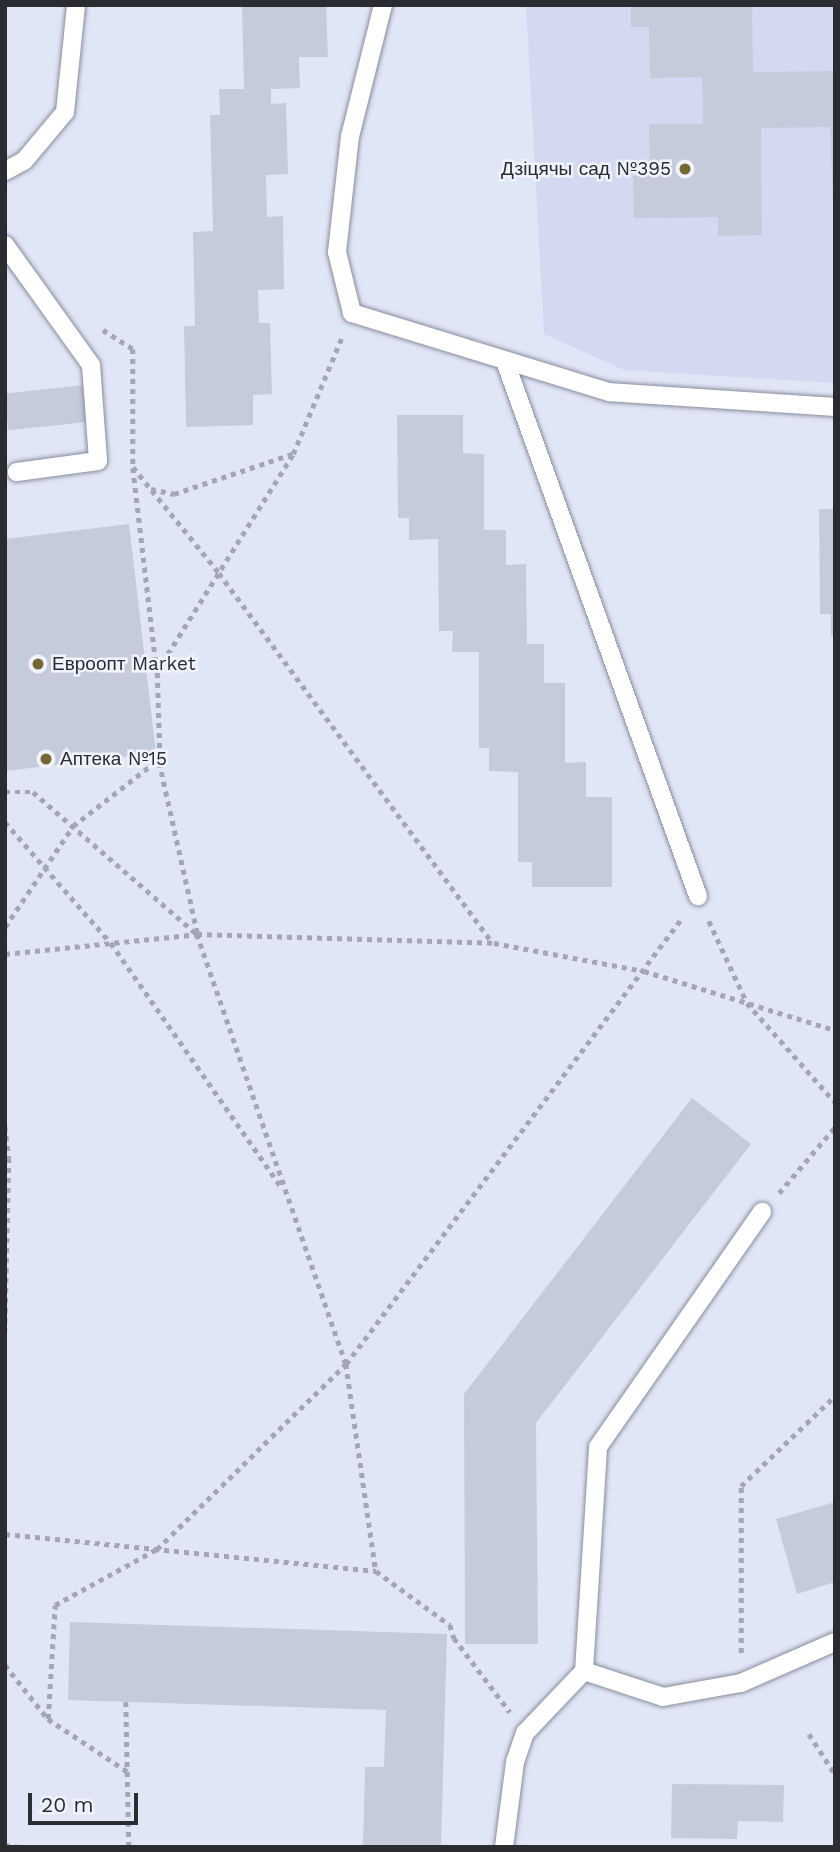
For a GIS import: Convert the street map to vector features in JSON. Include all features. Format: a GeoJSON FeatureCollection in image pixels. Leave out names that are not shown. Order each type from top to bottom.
{"type":"FeatureCollection","features":[{"type":"Feature","properties":{"kind":"lane"},"geometry":{"type":"LineString","coordinates":[[5,171],[24,161],[65,112],[76,5]]}},
{"type":"Feature","properties":{"kind":"lane"},"geometry":{"type":"LineString","coordinates":[[383,5],[350,136],[337,252],[352,313],[405,326],[506,364],[610,392],[835,407]]}},
{"type":"Feature","properties":{"kind":"lane"},"geometry":{"type":"LineString","coordinates":[[5,245],[91,365],[98,461],[17,472]]}},
{"type":"Feature","properties":{"kind":"lane"},"geometry":{"type":"LineString","coordinates":[[506,364],[698,896]]}},
{"type":"Feature","properties":{"kind":"lane"},"geometry":{"type":"LineString","coordinates":[[506,1847],[515,1762],[525,1733],[584,1671],[598,1447],[762,1212]]}},
{"type":"Feature","properties":{"kind":"lane"},"geometry":{"type":"LineString","coordinates":[[584,1671],[663,1697],[741,1683],[804,1652],[835,1642]]}},
{"type":"Feature","properties":{"kind":"path"},"geometry":{"type":"LineString","coordinates":[[157,671],[293,454],[352,313]]}},
{"type":"Feature","properties":{"kind":"path"},"geometry":{"type":"LineString","coordinates":[[98,328],[133,349],[133,467],[157,671],[160,758],[197,934],[346,1364],[376,1571]]}},
{"type":"Feature","properties":{"kind":"path"},"geometry":{"type":"LineString","coordinates":[[150,488],[174,494],[293,454]]}},
{"type":"Feature","properties":{"kind":"path"},"geometry":{"type":"LineString","coordinates":[[133,467],[219,573],[494,943]]}},
{"type":"Feature","properties":{"kind":"path"},"geometry":{"type":"LineString","coordinates":[[5,927],[73,826],[160,758]]}},
{"type":"Feature","properties":{"kind":"path"},"geometry":{"type":"LineString","coordinates":[[5,792],[33,792],[197,934]]}},
{"type":"Feature","properties":{"kind":"path"},"geometry":{"type":"LineString","coordinates":[[5,822],[111,943],[284,1191]]}},
{"type":"Feature","properties":{"kind":"path"},"geometry":{"type":"LineString","coordinates":[[48,1719],[55,1605],[157,1549],[346,1364],[698,896],[747,1003],[835,1102]]}},
{"type":"Feature","properties":{"kind":"path"},"geometry":{"type":"LineString","coordinates":[[5,954],[197,934],[494,943],[644,971],[835,1030]]}},
{"type":"Feature","properties":{"kind":"path"},"geometry":{"type":"LineString","coordinates":[[5,1126],[9,1158],[5,1336]]}},
{"type":"Feature","properties":{"kind":"path"},"geometry":{"type":"LineString","coordinates":[[762,1212],[835,1127]]}},
{"type":"Feature","properties":{"kind":"path"},"geometry":{"type":"LineString","coordinates":[[741,1683],[741,1486],[835,1396]]}},
{"type":"Feature","properties":{"kind":"path"},"geometry":{"type":"LineString","coordinates":[[5,1534],[376,1571],[450,1625],[454,1639],[525,1733]]}},
{"type":"Feature","properties":{"kind":"path"},"geometry":{"type":"LineString","coordinates":[[5,1665],[48,1719],[128,1772]]}},
{"type":"Feature","properties":{"kind":"path"},"geometry":{"type":"LineString","coordinates":[[126,1702],[129,1847]]}},
{"type":"Feature","properties":{"kind":"path"},"geometry":{"type":"LineString","coordinates":[[809,1734],[835,1774]]}},
{"type":"Feature","properties":{"kind":"path"},"geometry":{"type":"LineString","coordinates":[[5,1845],[19,1847]]}},
{"type":"Feature","properties":{"kind":"shaded area","name":"Дзіцячы сад №395"},"geometry":{"type":"Polygon","coordinates":[[[526,5],[835,5],[835,383],[624,370],[544,334],[526,5]]]}},
{"type":"Feature","properties":{"kind":"building"},"geometry":{"type":"Polygon","coordinates":[[[242,5],[326,5],[328,57],[299,57],[300,88],[271,89],[271,104],[286,103],[288,174],[266,175],[267,217],[283,216],[284,289],[258,290],[259,323],[270,323],[272,394],[253,395],[253,425],[186,427],[184,326],[195,326],[193,232],[213,231],[210,115],[220,115],[219,89],[244,89],[242,5]]]}},
{"type":"Feature","properties":{"kind":"building"},"geometry":{"type":"Polygon","coordinates":[[[631,5],[752,5],[753,72],[835,71],[835,252],[830,127],[761,128],[762,235],[718,236],[718,217],[634,218],[633,176],[650,176],[649,124],[703,124],[702,77],[650,78],[649,27],[631,27],[631,5]]]}},
{"type":"Feature","properties":{"kind":"building"},"geometry":{"type":"Polygon","coordinates":[[[85,385],[89,422],[8,430],[5,393],[85,385]]]}},
{"type":"Feature","properties":{"kind":"building"},"geometry":{"type":"Polygon","coordinates":[[[397,415],[463,415],[463,453],[484,454],[484,530],[506,530],[506,565],[526,564],[527,644],[544,644],[544,683],[565,683],[565,763],[586,762],[586,797],[612,797],[612,887],[532,887],[532,862],[518,862],[518,772],[489,771],[489,748],[479,748],[479,652],[452,652],[453,631],[439,631],[438,539],[409,540],[409,518],[398,518],[397,415]]]}},
{"type":"Feature","properties":{"kind":"building"},"geometry":{"type":"Polygon","coordinates":[[[819,509],[835,509],[835,636],[831,636],[831,614],[820,614],[819,509]]]}},
{"type":"Feature","properties":{"kind":"building"},"geometry":{"type":"Polygon","coordinates":[[[129,524],[156,753],[5,771],[5,539],[129,524]]]}},
{"type":"Feature","properties":{"kind":"building"},"geometry":{"type":"Polygon","coordinates":[[[692,1098],[751,1144],[536,1423],[538,1644],[465,1644],[464,1394],[692,1098]]]}},
{"type":"Feature","properties":{"kind":"building"},"geometry":{"type":"Polygon","coordinates":[[[835,1502],[835,1582],[797,1594],[776,1519],[835,1502]]]}},
{"type":"Feature","properties":{"kind":"building"},"geometry":{"type":"Polygon","coordinates":[[[70,1622],[447,1634],[441,1847],[363,1847],[365,1767],[384,1767],[386,1710],[68,1700],[70,1622]]]}},
{"type":"Feature","properties":{"kind":"building"},"geometry":{"type":"Polygon","coordinates":[[[672,1784],[784,1785],[783,1822],[738,1821],[737,1839],[671,1838],[672,1784]]]}},
{"type":"Feature","properties":{"kind":"place","name":"Дзіцячы сад №395"},"geometry":{"type":"Point","coordinates":[685,169]}},
{"type":"Feature","properties":{"kind":"place","name":"Евроопт Market"},"geometry":{"type":"Point","coordinates":[38,664]}},
{"type":"Feature","properties":{"kind":"place","name":"Аптека №15"},"geometry":{"type":"Point","coordinates":[46,759]}}]}
